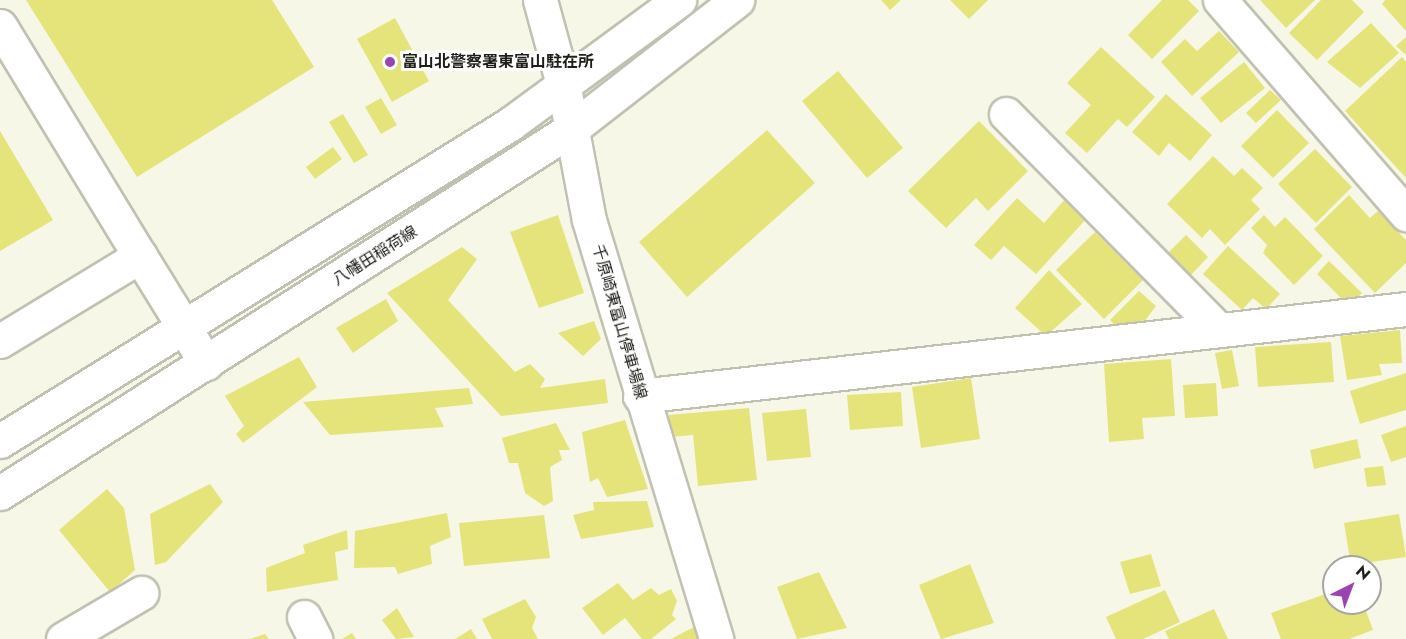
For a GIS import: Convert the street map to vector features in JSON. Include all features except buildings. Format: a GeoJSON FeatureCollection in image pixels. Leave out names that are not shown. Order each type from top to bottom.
{"type":"FeatureCollection","features":[{"type":"Feature","properties":{"kind":"main road","name":"千原崎東富山停車場線"},"geometry":{"type":"LineString","coordinates":[[540,0],[564,88],[570,130],[589,220],[640,396],[716,639]]}},
{"type":"Feature","properties":{"kind":"main road"},"geometry":{"type":"LineString","coordinates":[[0,441],[564,88],[679,0]]}},
{"type":"Feature","properties":{"kind":"main road","name":"八幡田稲荷線"},"geometry":{"type":"LineString","coordinates":[[0,493],[570,130],[737,0]]}},
{"type":"Feature","properties":{"kind":"main road"},"geometry":{"type":"LineString","coordinates":[[1220,0],[1406,214]]}},
{"type":"Feature","properties":{"kind":"main road"},"geometry":{"type":"LineString","coordinates":[[0,26],[181,326],[206,363]]}},
{"type":"Feature","properties":{"kind":"main road"},"geometry":{"type":"LineString","coordinates":[[1006,114],[1219,330]]}},
{"type":"Feature","properties":{"kind":"main road"},"geometry":{"type":"LineString","coordinates":[[0,341],[140,256]]}},
{"type":"Feature","properties":{"kind":"main road"},"geometry":{"type":"LineString","coordinates":[[640,396],[1406,309]]}},
{"type":"Feature","properties":{"kind":"main road"},"geometry":{"type":"LineString","coordinates":[[63,639],[141,593]]}},
{"type":"Feature","properties":{"kind":"place","name":"富山北警察署東富山駐在所"},"geometry":{"type":"Point","coordinates":[390,62]}}]}
